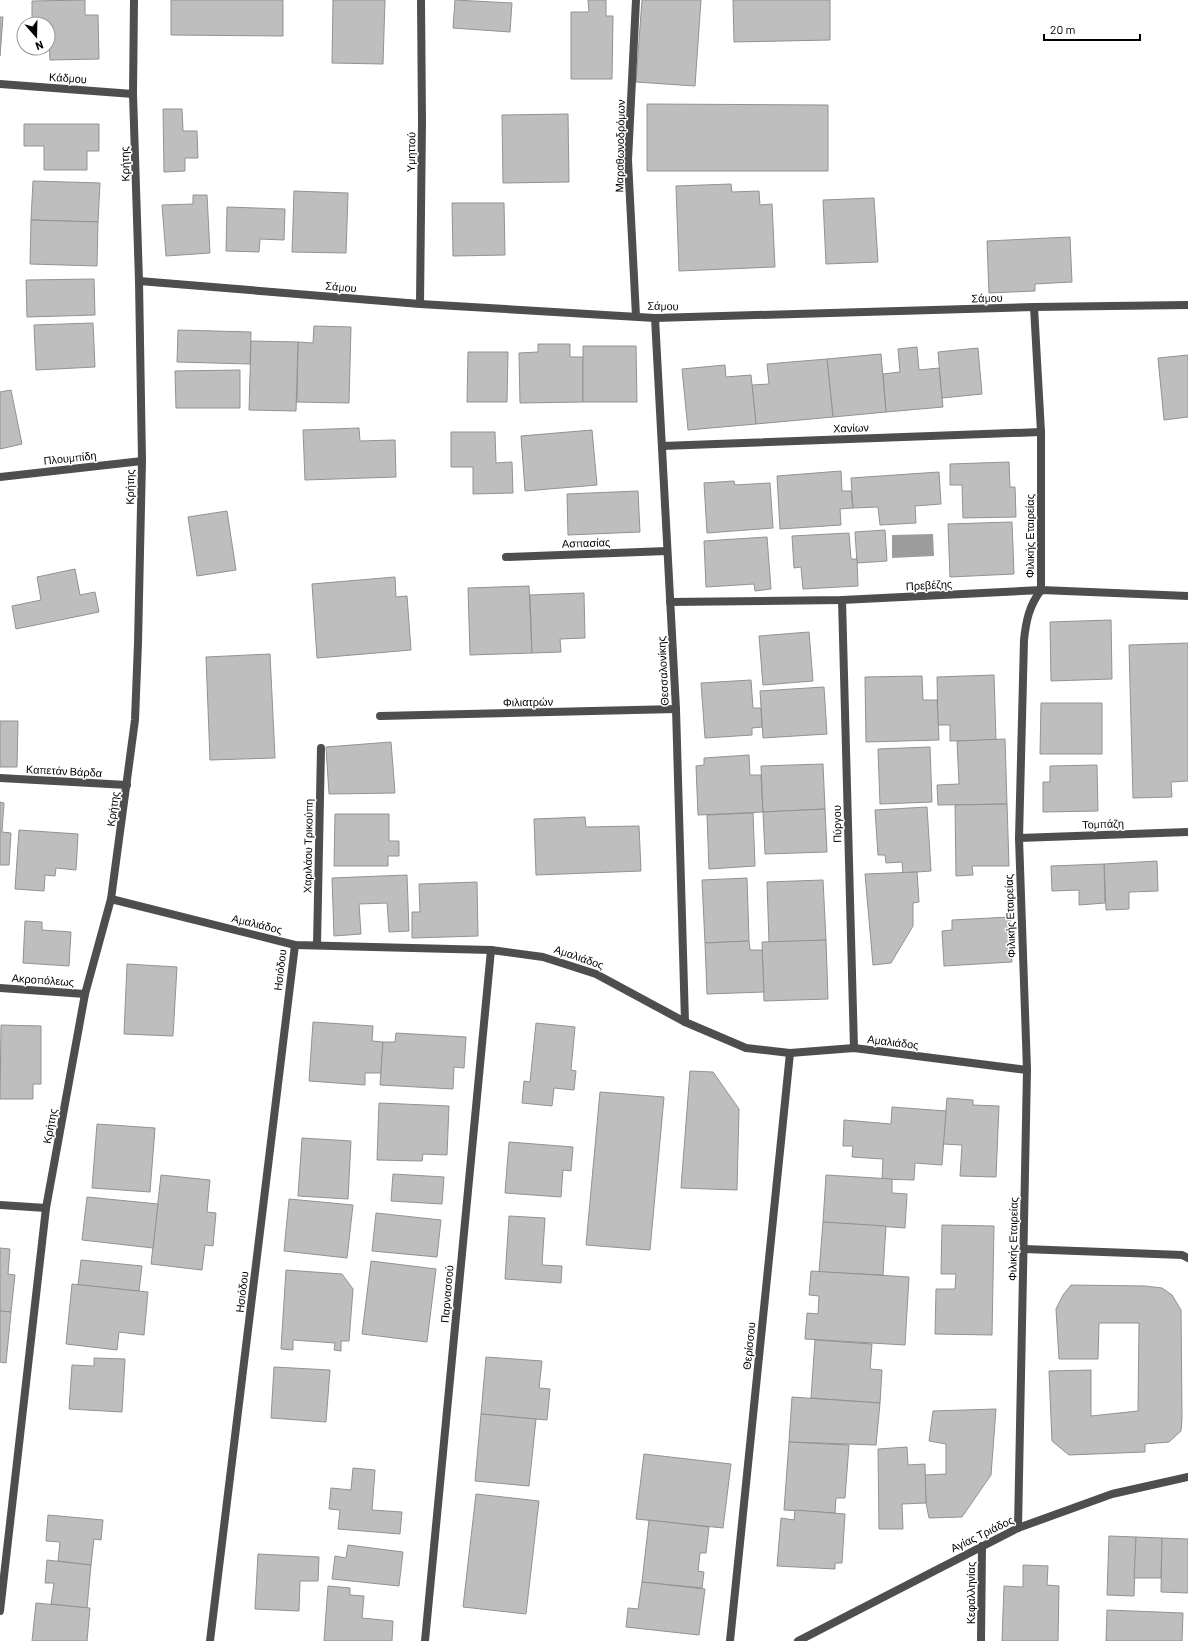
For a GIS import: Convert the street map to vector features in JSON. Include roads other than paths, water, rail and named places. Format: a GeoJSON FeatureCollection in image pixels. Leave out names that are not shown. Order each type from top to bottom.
{"type":"FeatureCollection","features":[{"type":"Feature","properties":{"kind":"street","name":"Κρήτης"},"geometry":{"type":"LineString","coordinates":[[0,1611],[46,1208],[85,994],[111,899],[135,720],[138,658],[142,461],[139,281],[133,94],[134,0]]}},
{"type":"Feature","properties":{"kind":"street","name":"Υμηττού"},"geometry":{"type":"LineString","coordinates":[[420,304],[422,0]]}},
{"type":"Feature","properties":{"kind":"street","name":"Μαραθωνοδρόμων"},"geometry":{"type":"LineString","coordinates":[[636,0],[628,160],[636,316]]}},
{"type":"Feature","properties":{"kind":"street","name":"Κάδμου"},"geometry":{"type":"LineString","coordinates":[[0,84],[133,94]]}},
{"type":"Feature","properties":{"kind":"street","name":"Σάμου"},"geometry":{"type":"LineString","coordinates":[[139,281],[420,304],[655,318],[1034,307],[1188,305]]}},
{"type":"Feature","properties":{"kind":"street","name":"Φιλικής Εταιρείας"},"geometry":{"type":"LineString","coordinates":[[1018,1528],[1027,1070],[1019,838],[1024,640],[1026,619],[1032,602],[1041,590],[1041,432],[1034,307]]}},
{"type":"Feature","properties":{"kind":"street","name":"Θεσσαλονίκης"},"geometry":{"type":"LineString","coordinates":[[655,318],[676,709],[685,1022]]}},
{"type":"Feature","properties":{"kind":"street","name":"Χανίων"},"geometry":{"type":"LineString","coordinates":[[662,446],[1041,432]]}},
{"type":"Feature","properties":{"kind":"street","name":"Πλουμπίδη"},"geometry":{"type":"LineString","coordinates":[[0,477],[142,461]]}},
{"type":"Feature","properties":{"kind":"street","name":"Ασπασίας"},"geometry":{"type":"LineString","coordinates":[[506,557],[667,551]]}},
{"type":"Feature","properties":{"kind":"street","name":"Πρεβέζης"},"geometry":{"type":"LineString","coordinates":[[670,602],[842,600],[1041,590],[1188,596]]}},
{"type":"Feature","properties":{"kind":"street","name":"Πύργου"},"geometry":{"type":"LineString","coordinates":[[842,600],[854,1048]]}},
{"type":"Feature","properties":{"kind":"street","name":"Φιλιατρών"},"geometry":{"type":"LineString","coordinates":[[380,716],[676,709]]}},
{"type":"Feature","properties":{"kind":"street","name":"Χαριλάου Τρικούπη"},"geometry":{"type":"LineString","coordinates":[[317,945],[321,748]]}},
{"type":"Feature","properties":{"kind":"street","name":"Καπετάν Βάρδα"},"geometry":{"type":"LineString","coordinates":[[0,778],[127,785]]}},
{"type":"Feature","properties":{"kind":"street","name":"Τομπάζη"},"geometry":{"type":"LineString","coordinates":[[1019,838],[1188,832]]}},
{"type":"Feature","properties":{"kind":"street","name":"Αμαλιάδος"},"geometry":{"type":"LineString","coordinates":[[111,899],[295,945],[491,950],[543,957],[596,974],[685,1022],[746,1048],[790,1053],[854,1048],[1027,1070]]}},
{"type":"Feature","properties":{"kind":"street","name":"Ησιόδου"},"geometry":{"type":"LineString","coordinates":[[210,1641],[295,945]]}},
{"type":"Feature","properties":{"kind":"street","name":"Παρνασσού"},"geometry":{"type":"LineString","coordinates":[[425,1641],[491,950]]}},
{"type":"Feature","properties":{"kind":"street","name":"Ακροπόλεως"},"geometry":{"type":"LineString","coordinates":[[0,988],[85,994]]}},
{"type":"Feature","properties":{"kind":"street","name":"Θερίσσου"},"geometry":{"type":"LineString","coordinates":[[730,1641],[790,1053]]}},
{"type":"Feature","properties":{"kind":"street"},"geometry":{"type":"LineString","coordinates":[[0,1205],[46,1208]]}},
{"type":"Feature","properties":{"kind":"street"},"geometry":{"type":"LineString","coordinates":[[1024,1249],[1182,1255],[1188,1258]]}},
{"type":"Feature","properties":{"kind":"street","name":"Αγίας Τριάδος"},"geometry":{"type":"LineString","coordinates":[[798,1641],[1018,1528],[1112,1494],[1188,1477]]}},
{"type":"Feature","properties":{"kind":"street","name":"Κεφαλληνίας"},"geometry":{"type":"LineString","coordinates":[[981,1641],[982,1546]]}}]}
